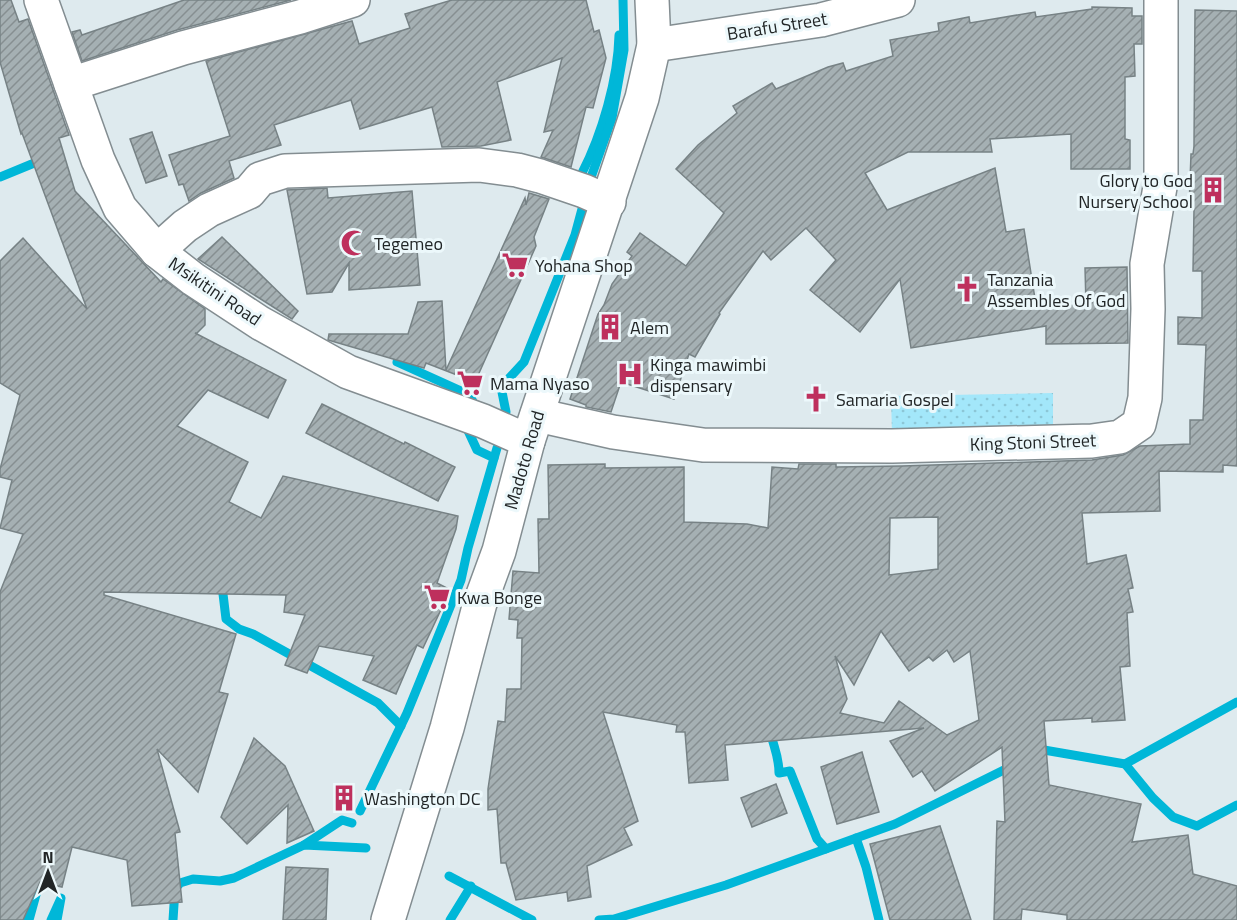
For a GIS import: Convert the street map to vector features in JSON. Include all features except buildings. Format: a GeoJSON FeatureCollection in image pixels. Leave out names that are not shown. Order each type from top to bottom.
{"type":"FeatureCollection","features":[{"type":"Feature","properties":{"kind":"street","name":"Msikitini Road"},"geometry":{"type":"LineString","coordinates":[[41,0],[98,160],[120,208],[157,251],[193,279],[260,322],[348,372],[483,421],[532,428]]}},
{"type":"Feature","properties":{"kind":"street"},"geometry":{"type":"LineString","coordinates":[[71,84],[183,48],[300,17],[353,0]]}},
{"type":"Feature","properties":{"kind":"street","name":"Madoto Road"},"geometry":{"type":"LineString","coordinates":[[388,920],[447,728],[480,603],[499,551],[532,428],[642,98],[654,45],[652,0]]}},
{"type":"Feature","properties":{"kind":"street","name":"Barafu Street"},"geometry":{"type":"LineString","coordinates":[[654,45],[821,20],[898,0]]}},
{"type":"Feature","properties":{"kind":"street","name":"King Stoni Street"},"geometry":{"type":"LineString","coordinates":[[532,428],[614,432],[703,445],[892,446],[1092,441],[1120,436],[1139,424],[1144,398],[1148,309],[1146,264],[1161,181],[1161,0]]}},
{"type":"Feature","properties":{"kind":"street"},"geometry":{"type":"LineString","coordinates":[[157,251],[209,210],[249,192],[260,180],[285,171],[479,165],[517,170],[540,176],[609,202]]}},
{"type":"Feature","properties":{"kind":"shaded area"},"geometry":{"type":"Polygon","coordinates":[[[1053,393],[1053,431],[892,434],[891,396],[1053,393]]]}},
{"type":"Feature","properties":{"kind":"waterway"},"geometry":{"type":"LineString","coordinates":[[506,412],[501,387],[524,362],[575,235],[589,183],[612,118],[624,50],[623,0]]}},
{"type":"Feature","properties":{"kind":"waterway"},"geometry":{"type":"LineString","coordinates":[[585,183],[582,173],[608,106],[616,70],[619,35]]}},
{"type":"Feature","properties":{"kind":"waterway"},"geometry":{"type":"LineString","coordinates":[[0,177],[44,159]]}},
{"type":"Feature","properties":{"kind":"waterway"},"geometry":{"type":"LineString","coordinates":[[399,355],[397,362],[470,395],[473,402]]}},
{"type":"Feature","properties":{"kind":"waterway"},"geometry":{"type":"LineString","coordinates":[[464,422],[477,450],[494,458]]}},
{"type":"Feature","properties":{"kind":"waterway"},"geometry":{"type":"LineString","coordinates":[[360,811],[407,713],[461,580],[497,448]]}},
{"type":"Feature","properties":{"kind":"waterway"},"geometry":{"type":"LineString","coordinates":[[225,583],[223,594],[226,619],[239,629],[253,634],[378,703],[401,726]]}},
{"type":"Feature","properties":{"kind":"waterway"},"geometry":{"type":"LineString","coordinates":[[1125,764],[1237,702]]}},
{"type":"Feature","properties":{"kind":"waterway"},"geometry":{"type":"LineString","coordinates":[[770,730],[779,773],[790,771],[817,839],[826,849]]}},
{"type":"Feature","properties":{"kind":"waterway"},"geometry":{"type":"LineString","coordinates":[[1037,753],[1044,750],[1125,764],[1153,798],[1173,817],[1197,826],[1237,805]]}},
{"type":"Feature","properties":{"kind":"waterway"},"geometry":{"type":"LineString","coordinates":[[599,920],[614,919],[726,885],[895,824],[1014,765]]}},
{"type":"Feature","properties":{"kind":"waterway"},"geometry":{"type":"LineString","coordinates":[[304,845],[342,820],[352,823]]}},
{"type":"Feature","properties":{"kind":"waterway"},"geometry":{"type":"LineString","coordinates":[[856,838],[879,920]]}},
{"type":"Feature","properties":{"kind":"waterway"},"geometry":{"type":"LineString","coordinates":[[173,920],[175,889],[180,883],[193,879],[220,881],[234,878],[304,845],[366,848]]}},
{"type":"Feature","properties":{"kind":"waterway"},"geometry":{"type":"LineString","coordinates":[[449,876],[532,920]]}},
{"type":"Feature","properties":{"kind":"waterway"},"geometry":{"type":"LineString","coordinates":[[450,920],[471,886]]}},
{"type":"Feature","properties":{"kind":"waterway"},"geometry":{"type":"LineString","coordinates":[[24,920],[37,891],[29,920]]}},
{"type":"Feature","properties":{"kind":"waterway"},"geometry":{"type":"LineString","coordinates":[[51,920],[61,898],[57,920]]}},
{"type":"Feature","properties":{"kind":"place","name":"Glory to God Nursery School"},"geometry":{"type":"Point","coordinates":[1213,190]}},
{"type":"Feature","properties":{"kind":"place","name":"Tegemeo"},"geometry":{"type":"Point","coordinates":[354,243]}},
{"type":"Feature","properties":{"kind":"place","name":"Yohana Shop"},"geometry":{"type":"Point","coordinates":[515,265]}},
{"type":"Feature","properties":{"kind":"place","name":"Tanzania Assembles Of God"},"geometry":{"type":"Point","coordinates":[967,289]}},
{"type":"Feature","properties":{"kind":"place","name":"Alem"},"geometry":{"type":"Point","coordinates":[610,327]}},
{"type":"Feature","properties":{"kind":"place","name":"Kinga mawimbi dispensary"},"geometry":{"type":"Point","coordinates":[630,374]}},
{"type":"Feature","properties":{"kind":"place","name":"Mama Nyaso"},"geometry":{"type":"Point","coordinates":[470,383]}},
{"type":"Feature","properties":{"kind":"place","name":"Samaria Gospel"},"geometry":{"type":"Point","coordinates":[816,399]}},
{"type":"Feature","properties":{"kind":"place","name":"Kwa Bonge"},"geometry":{"type":"Point","coordinates":[437,597]}},
{"type":"Feature","properties":{"kind":"place","name":"Washington DC"},"geometry":{"type":"Point","coordinates":[344,798]}}]}
